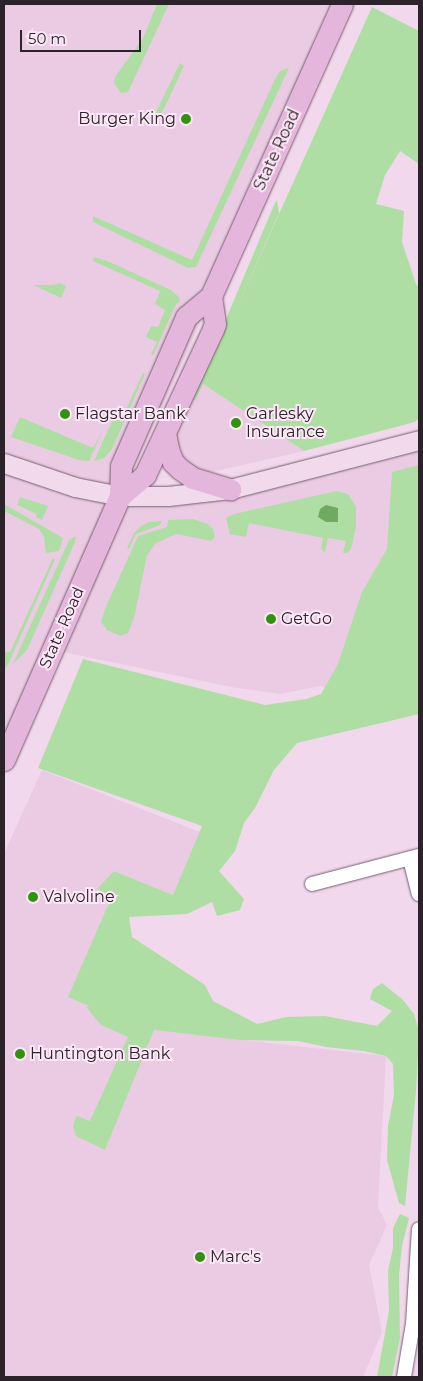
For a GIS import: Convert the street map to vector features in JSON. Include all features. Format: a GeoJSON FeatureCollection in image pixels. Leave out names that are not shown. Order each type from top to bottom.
{"type":"FeatureCollection","features":[{"type":"Feature","properties":{"kind":"main road","name":"State Road"},"geometry":{"type":"LineString","coordinates":[[4,760],[120,496],[121,466],[186,316],[211,296],[342,4]]}},
{"type":"Feature","properties":{"kind":"main road","name":"State Road"},"geometry":{"type":"LineString","coordinates":[[120,496],[145,475],[215,324],[211,296]]}},
{"type":"Feature","properties":{"kind":"main road"},"geometry":{"type":"LineString","coordinates":[[165,432],[173,462],[180,469],[192,478],[230,489]]}},
{"type":"Feature","properties":{"kind":"main road"},"geometry":{"type":"LineString","coordinates":[[4,463],[75,486],[120,496],[168,496],[230,489],[419,440]]}},
{"type":"Feature","properties":{"kind":"street"},"geometry":{"type":"LineString","coordinates":[[312,884],[414,858],[419,894]]}},
{"type":"Feature","properties":{"kind":"street"},"geometry":{"type":"LineString","coordinates":[[404,1377],[413,1324],[419,1229]]}},
{"type":"Feature","properties":{"kind":"shaded area"},"geometry":{"type":"Polygon","coordinates":[[[4,4],[342,4],[121,496],[165,496],[419,441],[419,706],[320,686],[280,694],[231,687],[53,650],[4,760],[4,4]]]}},
{"type":"Feature","properties":{"kind":"shaded area"},"geometry":{"type":"Polygon","coordinates":[[[157,4],[169,4],[128,92],[121,93],[114,83],[115,77],[143,38],[157,4]]]}},
{"type":"Feature","properties":{"kind":"shaded area"},"geometry":{"type":"Polygon","coordinates":[[[372,7],[419,31],[419,164],[400,151],[385,175],[376,204],[404,211],[402,242],[419,288],[419,418],[415,422],[304,451],[203,384],[195,400],[192,400],[274,205],[277,200],[279,213],[222,341],[372,7]]]}},
{"type":"Feature","properties":{"kind":"shaded area"},"geometry":{"type":"Polygon","coordinates":[[[180,63],[184,66],[160,117],[156,118],[154,116],[180,63]]]}},
{"type":"Feature","properties":{"kind":"shaded area"},"geometry":{"type":"Polygon","coordinates":[[[289,68],[196,267],[188,268],[93,222],[93,216],[192,260],[276,77],[280,71],[289,68]]]}},
{"type":"Feature","properties":{"kind":"shaded area"},"geometry":{"type":"Polygon","coordinates":[[[94,257],[105,260],[171,290],[179,297],[180,302],[176,304],[153,356],[151,354],[157,342],[146,337],[151,326],[158,327],[165,310],[155,304],[160,291],[93,261],[94,257]]]}},
{"type":"Feature","properties":{"kind":"shaded area"},"geometry":{"type":"Polygon","coordinates":[[[60,283],[66,286],[61,298],[33,285],[53,285],[60,283]]]}},
{"type":"Feature","properties":{"kind":"shaded area"},"geometry":{"type":"Polygon","coordinates":[[[143,373],[145,374],[112,449],[104,458],[94,461],[114,417],[120,420],[123,416],[143,373]]]}},
{"type":"Feature","properties":{"kind":"shaded area"},"geometry":{"type":"Polygon","coordinates":[[[200,380],[203,384],[304,451],[212,472],[195,472],[187,467],[174,440],[200,380]]]}},
{"type":"Feature","properties":{"kind":"shaded area"},"geometry":{"type":"Polygon","coordinates":[[[20,417],[93,448],[103,430],[89,461],[79,460],[11,437],[20,417]]]}},
{"type":"Feature","properties":{"kind":"shaded area"},"geometry":{"type":"Polygon","coordinates":[[[419,465],[419,714],[297,743],[274,770],[255,808],[244,823],[235,851],[219,871],[244,899],[240,910],[217,916],[212,902],[187,914],[129,917],[132,937],[205,985],[213,1001],[257,1024],[286,1017],[325,1016],[377,1026],[392,1011],[370,999],[373,989],[382,983],[403,1000],[414,1014],[419,1031],[416,1091],[405,1206],[399,1203],[387,1160],[388,1126],[394,1095],[393,1064],[386,1056],[364,1051],[326,1047],[298,1041],[240,1040],[154,1030],[105,1150],[76,1136],[73,1127],[75,1119],[77,1116],[90,1121],[128,1037],[101,1025],[86,1007],[89,1006],[68,997],[112,896],[97,889],[114,871],[173,895],[202,826],[38,768],[83,659],[265,705],[306,699],[321,694],[338,664],[362,592],[387,549],[392,472],[419,465]]]}},
{"type":"Feature","properties":{"kind":"shaded area"},"geometry":{"type":"Polygon","coordinates":[[[337,491],[348,494],[356,507],[356,527],[351,549],[347,553],[343,553],[346,541],[328,538],[325,553],[321,549],[323,538],[249,523],[246,537],[230,534],[226,518],[234,514],[337,491]]]}},
{"type":"Feature","properties":{"kind":"shaded area"},"geometry":{"type":"Polygon","coordinates":[[[20,497],[48,506],[42,520],[36,517],[37,514],[17,505],[20,497]]]}},
{"type":"Feature","properties":{"kind":"shaded area"},"geometry":{"type":"Polygon","coordinates":[[[4,504],[63,538],[59,551],[46,553],[44,537],[39,529],[4,511],[4,504]]]}},
{"type":"Feature","properties":{"kind":"shaded area"},"geometry":{"type":"Polygon","coordinates":[[[326,505],[338,508],[338,522],[326,522],[318,517],[320,509],[326,505]]]}},
{"type":"Feature","properties":{"kind":"shaded area"},"geometry":{"type":"Polygon","coordinates":[[[193,519],[208,524],[213,529],[215,537],[211,541],[176,534],[156,543],[147,555],[134,618],[128,633],[120,636],[107,630],[101,622],[105,609],[138,536],[167,527],[168,520],[193,519]]]}},
{"type":"Feature","properties":{"kind":"shaded area"},"geometry":{"type":"Polygon","coordinates":[[[162,521],[160,525],[136,534],[129,549],[127,548],[134,533],[141,526],[149,522],[162,521]]]}},
{"type":"Feature","properties":{"kind":"shaded area"},"geometry":{"type":"Polygon","coordinates":[[[76,536],[27,650],[13,664],[69,540],[76,536]]]}},
{"type":"Feature","properties":{"kind":"shaded area"},"geometry":{"type":"Polygon","coordinates":[[[53,558],[55,559],[7,667],[4,668],[4,652],[10,652],[53,558]]]}},
{"type":"Feature","properties":{"kind":"shaded area"},"geometry":{"type":"Polygon","coordinates":[[[42,770],[200,832],[173,895],[114,871],[97,890],[112,896],[70,998],[144,1029],[386,1056],[378,1207],[387,1225],[369,1265],[382,1332],[363,1377],[4,1377],[4,854],[42,770]]]}},
{"type":"Feature","properties":{"kind":"shaded area"},"geometry":{"type":"Polygon","coordinates":[[[400,1214],[409,1218],[402,1246],[399,1275],[400,1338],[392,1377],[377,1377],[389,1311],[388,1271],[393,1248],[393,1228],[400,1214]]]}},
{"type":"Feature","properties":{"kind":"place","name":"Burger King"},"geometry":{"type":"Point","coordinates":[186,119]}},
{"type":"Feature","properties":{"kind":"place","name":"Flagstar Bank"},"geometry":{"type":"Point","coordinates":[65,414]}},
{"type":"Feature","properties":{"kind":"place","name":"Garlesky Insurance"},"geometry":{"type":"Point","coordinates":[236,423]}},
{"type":"Feature","properties":{"kind":"place","name":"GetGo"},"geometry":{"type":"Point","coordinates":[271,619]}},
{"type":"Feature","properties":{"kind":"place","name":"Valvoline"},"geometry":{"type":"Point","coordinates":[33,897]}},
{"type":"Feature","properties":{"kind":"place","name":"Huntington Bank"},"geometry":{"type":"Point","coordinates":[20,1054]}},
{"type":"Feature","properties":{"kind":"place","name":"Marc's"},"geometry":{"type":"Point","coordinates":[200,1257]}}]}
